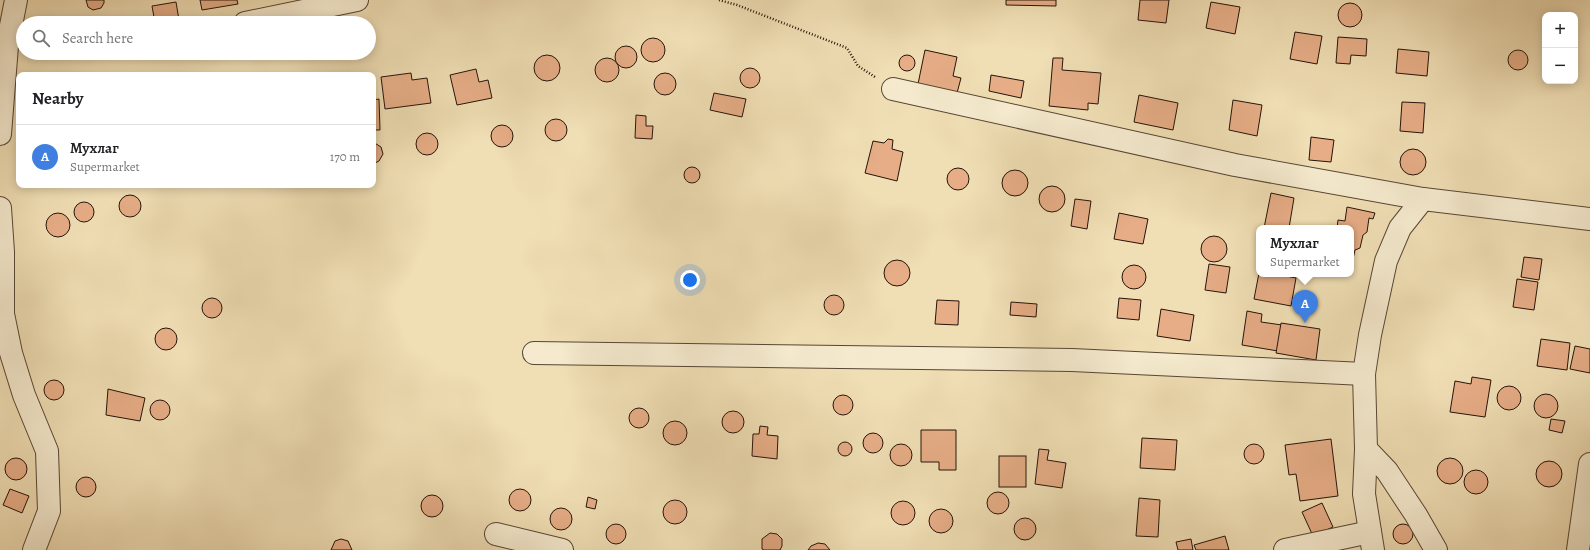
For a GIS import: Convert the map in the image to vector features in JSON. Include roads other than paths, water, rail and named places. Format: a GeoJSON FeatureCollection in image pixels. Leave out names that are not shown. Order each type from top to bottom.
{"type":"FeatureCollection","features":[{"type":"Feature","properties":{"kind":"street"},"geometry":{"type":"LineString","coordinates":[[0,2],[4,0]]}},
{"type":"Feature","properties":{"kind":"street"},"geometry":{"type":"LineString","coordinates":[[0,134],[15,46],[16,0]]}},
{"type":"Feature","properties":{"kind":"street"},"geometry":{"type":"LineString","coordinates":[[279,16],[357,0]]}},
{"type":"Feature","properties":{"kind":"street"},"geometry":{"type":"LineString","coordinates":[[893,89],[1235,165],[1423,199],[1590,219]]}},
{"type":"Feature","properties":{"kind":"street"},"geometry":{"type":"LineString","coordinates":[[1285,550],[1371,541],[1364,494],[1366,449],[1364,374],[1370,335],[1386,261],[1400,228],[1423,199]]}},
{"type":"Feature","properties":{"kind":"street"},"geometry":{"type":"LineString","coordinates":[[0,208],[3,314],[6,330],[11,353],[24,395],[48,451],[49,511],[34,550]]}},
{"type":"Feature","properties":{"kind":"street"},"geometry":{"type":"LineString","coordinates":[[534,353],[1072,360],[1364,374]]}},
{"type":"Feature","properties":{"kind":"street"},"geometry":{"type":"LineString","coordinates":[[1366,449],[1387,471],[1416,515],[1436,550]]}},
{"type":"Feature","properties":{"kind":"street"},"geometry":{"type":"LineString","coordinates":[[1578,550],[1590,464]]}},
{"type":"Feature","properties":{"kind":"street"},"geometry":{"type":"LineString","coordinates":[[496,534],[562,550]]}},
{"type":"Feature","properties":{"kind":"place","name":"Мухлаг"},"geometry":{"type":"Point","coordinates":[1305,323]}}]}
